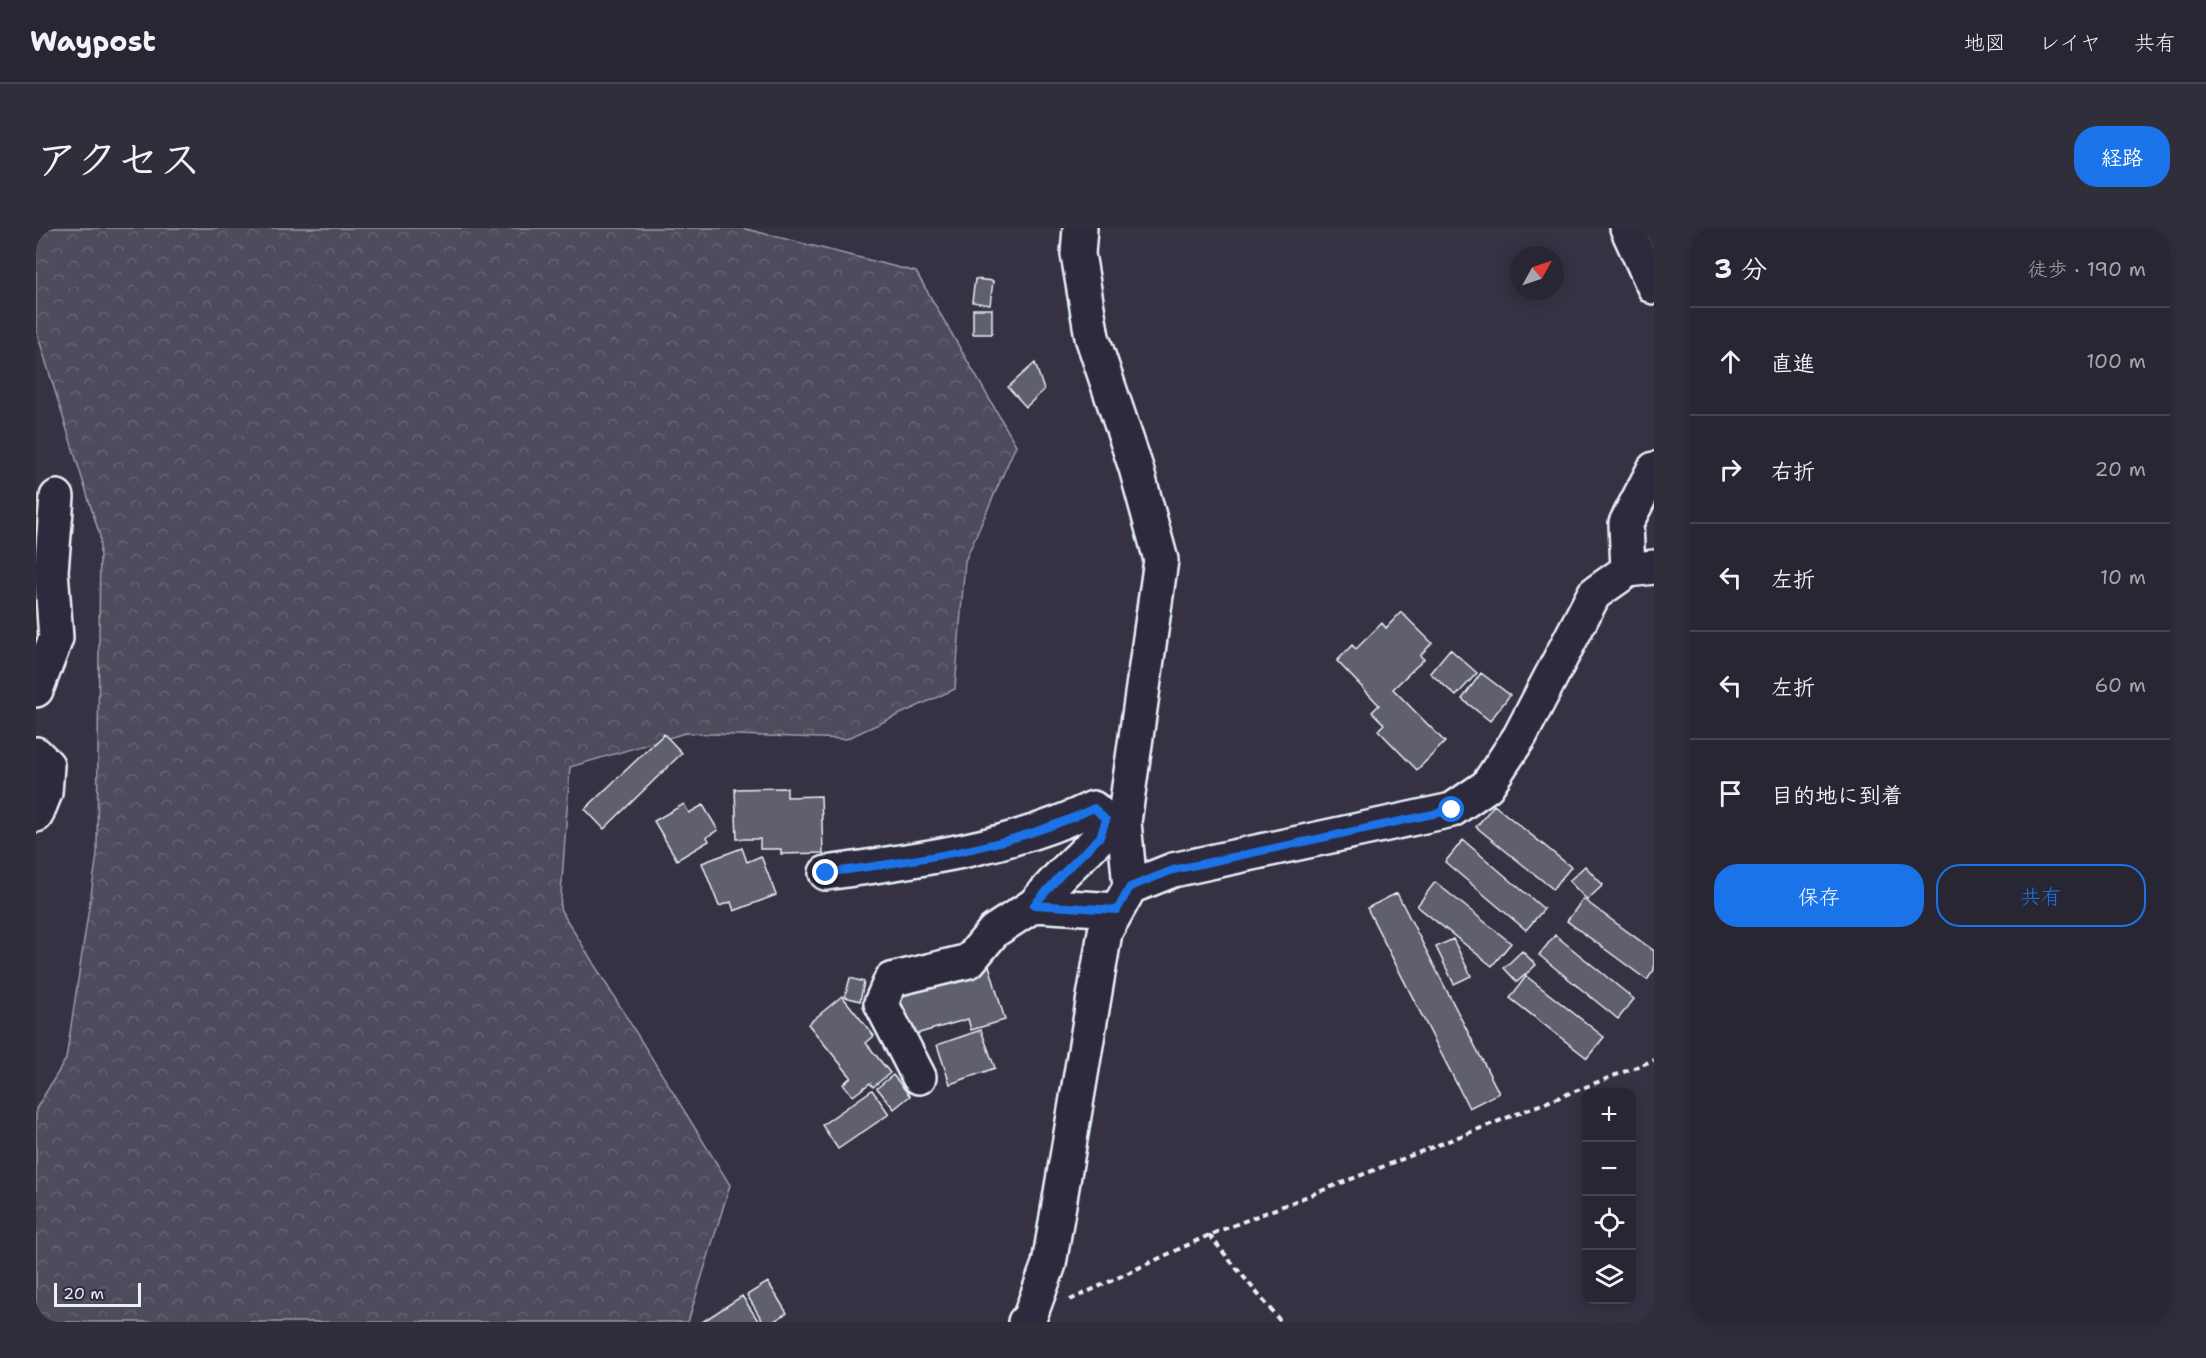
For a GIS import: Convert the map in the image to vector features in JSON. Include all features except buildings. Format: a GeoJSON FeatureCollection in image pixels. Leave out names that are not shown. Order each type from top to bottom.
{"type":"FeatureCollection","features":[{"type":"Feature","properties":{"kind":"street"},"geometry":{"type":"LineString","coordinates":[[1027,1321],[1049,1264],[1104,932],[1123,899],[1124,822],[1161,560],[1136,468],[1092,337],[1078,254],[1080,228]]}},
{"type":"Feature","properties":{"kind":"street"},"geometry":{"type":"LineString","coordinates":[[1627,228],[1654,287]]}},
{"type":"Feature","properties":{"kind":"street"},"geometry":{"type":"LineString","coordinates":[[1034,905],[1123,899],[1173,870],[1452,810],[1487,786],[1520,736],[1594,594],[1641,568],[1626,523],[1654,469]]}},
{"type":"Feature","properties":{"kind":"street"},"geometry":{"type":"LineString","coordinates":[[36,690],[56,638],[51,571],[57,497]]}},
{"type":"Feature","properties":{"kind":"street"},"geometry":{"type":"LineString","coordinates":[[36,753],[47,765],[45,793],[36,815]]}},
{"type":"Feature","properties":{"kind":"street"},"geometry":{"type":"LineString","coordinates":[[826,873],[980,849],[1060,824],[1094,808],[1106,820],[1100,837],[1034,905],[994,931],[969,961],[891,980],[881,1003],[919,1077]]}},
{"type":"Feature","properties":{"kind":"path"},"geometry":{"type":"LineString","coordinates":[[1027,1321],[1209,1235],[1654,1060]]}},
{"type":"Feature","properties":{"kind":"path"},"geometry":{"type":"LineString","coordinates":[[1209,1235],[1281,1322]]}},
{"type":"Feature","properties":{"kind":"green space"},"geometry":{"type":"Polygon","coordinates":[[[36,228],[742,228],[916,272],[1016,445],[965,561],[955,689],[846,739],[685,733],[570,767],[560,909],[730,1185],[688,1322],[36,1322],[36,1109],[66,1059],[97,855],[100,536],[36,330],[36,228]]]}},
{"type":"Feature","properties":{"kind":"route"},"geometry":{"type":"LineString","coordinates":[[826,873],[980,849],[1060,824],[1094,808],[1106,820],[1100,837],[1034,905],[1117,910],[1130,887],[1173,870],[1452,810]]}}]}
